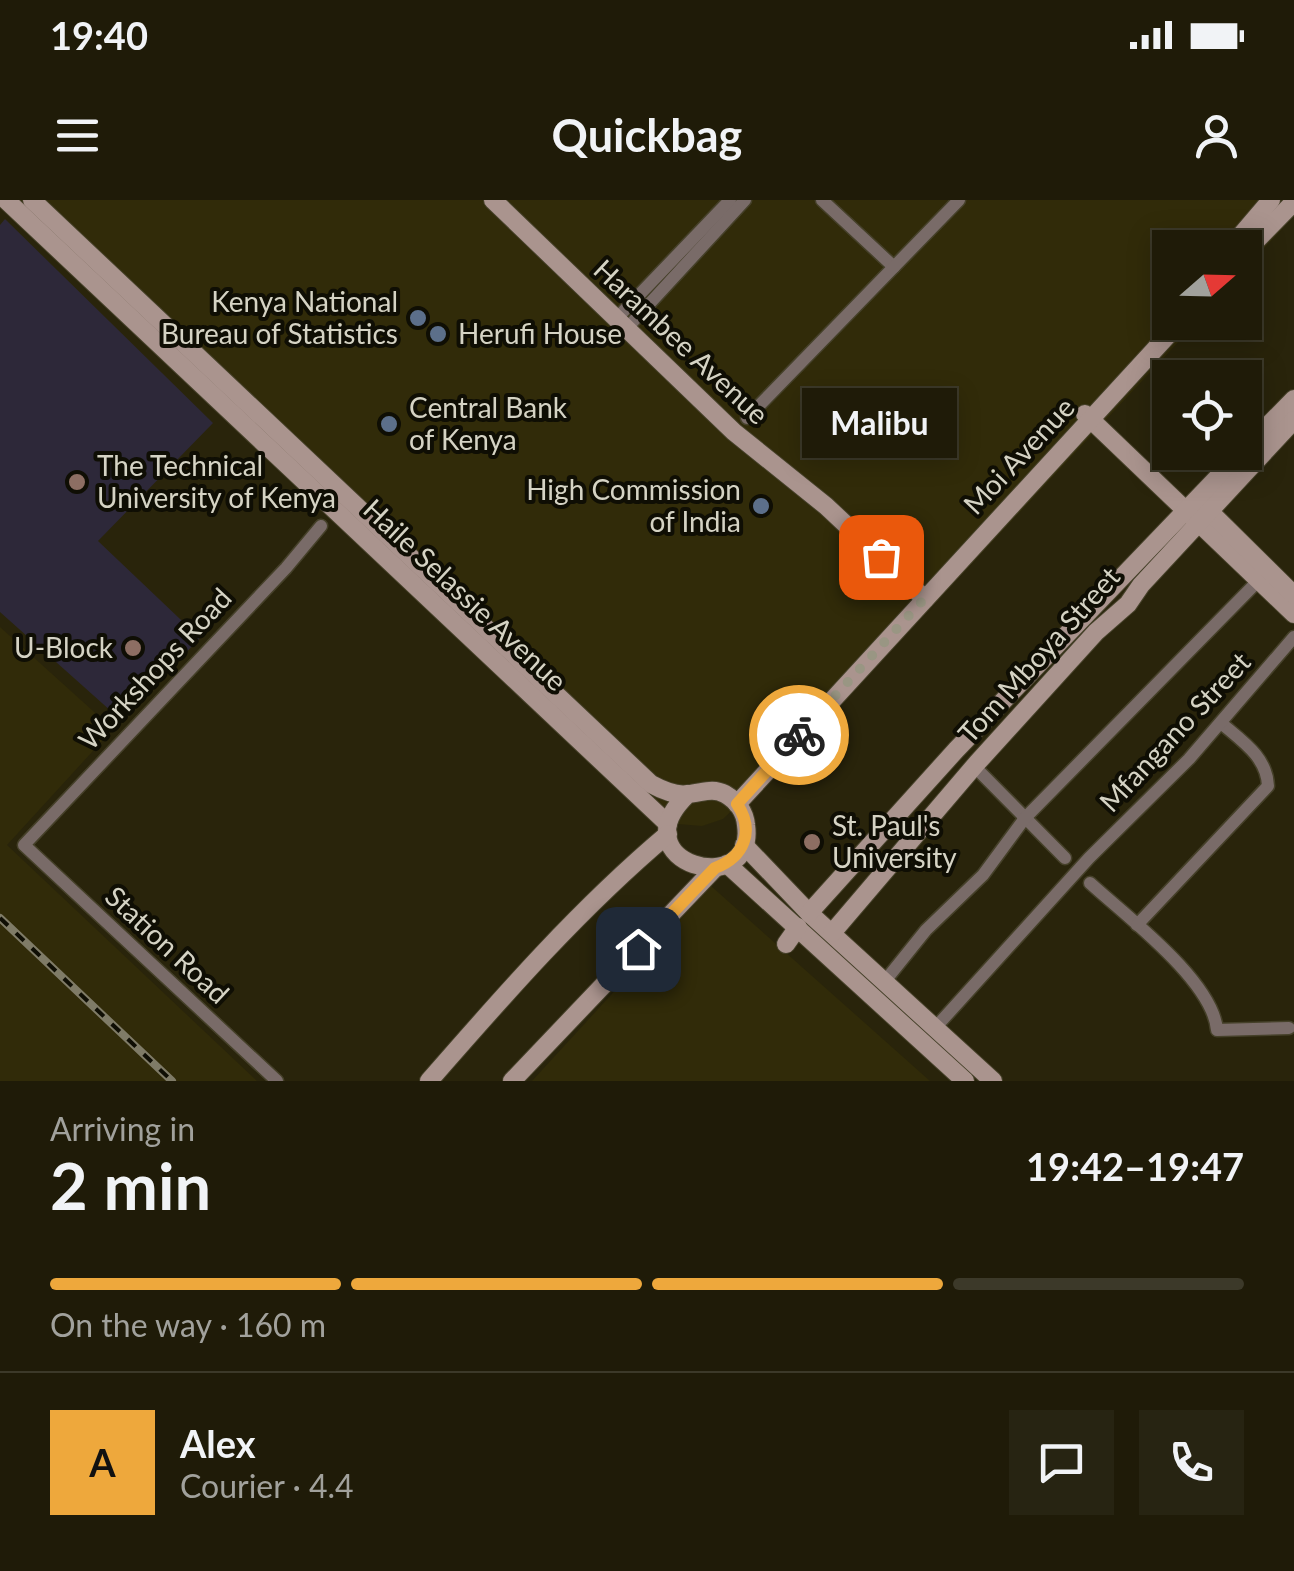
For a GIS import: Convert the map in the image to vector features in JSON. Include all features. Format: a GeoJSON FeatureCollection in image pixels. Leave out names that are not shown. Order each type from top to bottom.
{"type":"FeatureCollection","features":[{"type":"Feature","properties":{"kind":"main road","name":"Haile Selassie Avenue"},"geometry":{"type":"LineString","coordinates":[[6,200],[668,829],[676,854],[684,862],[694,867],[721,866],[804,920],[832,933],[993,1081]]}},
{"type":"Feature","properties":{"kind":"main road","name":"Haile Selassie Avenue"},"geometry":{"type":"LineString","coordinates":[[32,200],[640,774],[662,790],[688,794],[712,790],[733,800]]}},
{"type":"Feature","properties":{"kind":"main road","name":"Harambee Avenue"},"geometry":{"type":"LineString","coordinates":[[493,200],[734,432],[826,506],[921,595]]}},
{"type":"Feature","properties":{"kind":"main road"},"geometry":{"type":"LineString","coordinates":[[1248,230],[1275,204]]}},
{"type":"Feature","properties":{"kind":"main road"},"geometry":{"type":"LineString","coordinates":[[1259,230],[1275,204]]}},
{"type":"Feature","properties":{"kind":"main road","name":"Moi Avenue"},"geometry":{"type":"LineString","coordinates":[[1087,416],[1152,338]]}},
{"type":"Feature","properties":{"kind":"main road","name":"Moi Avenue"},"geometry":{"type":"LineString","coordinates":[[733,800],[1087,416],[1162,340]]}},
{"type":"Feature","properties":{"kind":"main road","name":"Tom Mboya Street"},"geometry":{"type":"LineString","coordinates":[[804,920],[959,748],[1274,431],[1294,400]]}},
{"type":"Feature","properties":{"kind":"main road"},"geometry":{"type":"LineString","coordinates":[[1087,416],[1294,595]]}},
{"type":"Feature","properties":{"kind":"main road","name":"Tom Mboya Street"},"geometry":{"type":"LineString","coordinates":[[1262,439],[1294,420]]}},
{"type":"Feature","properties":{"kind":"main road","name":"Tom Mboya Street"},"geometry":{"type":"LineString","coordinates":[[832,933],[975,765],[1096,632],[1128,604],[1228,470]]}},
{"type":"Feature","properties":{"kind":"main road"},"geometry":{"type":"LineString","coordinates":[[1197,510],[1294,614]]}},
{"type":"Feature","properties":{"kind":"main road"},"geometry":{"type":"LineString","coordinates":[[959,748],[972,753],[975,765]]}},
{"type":"Feature","properties":{"kind":"main road"},"geometry":{"type":"LineString","coordinates":[[943,765],[950,780],[960,782]]}},
{"type":"Feature","properties":{"kind":"main road"},"geometry":{"type":"LineString","coordinates":[[429,1081],[515,983],[668,829],[678,804],[688,794]]}},
{"type":"Feature","properties":{"kind":"main road"},"geometry":{"type":"LineString","coordinates":[[512,1081],[744,845],[746,822],[733,800]]}},
{"type":"Feature","properties":{"kind":"main road","name":"Haile Selassie Avenue"},"geometry":{"type":"LineString","coordinates":[[744,845],[804,920],[965,1081]]}},
{"type":"Feature","properties":{"kind":"main road"},"geometry":{"type":"LineString","coordinates":[[786,944],[804,920]]}},
{"type":"Feature","properties":{"kind":"street"},"geometry":{"type":"LineString","coordinates":[[622,323],[730,200]]}},
{"type":"Feature","properties":{"kind":"street"},"geometry":{"type":"LineString","coordinates":[[622,323],[746,200]]}},
{"type":"Feature","properties":{"kind":"street"},"geometry":{"type":"LineString","coordinates":[[822,200],[894,267]]}},
{"type":"Feature","properties":{"kind":"street"},"geometry":{"type":"LineString","coordinates":[[748,418],[958,200]]}},
{"type":"Feature","properties":{"kind":"street"},"geometry":{"type":"LineString","coordinates":[[324,501],[321,526],[344,519]]}},
{"type":"Feature","properties":{"kind":"street","name":"Workshops Road"},"geometry":{"type":"LineString","coordinates":[[24,845],[286,568],[321,526]]}},
{"type":"Feature","properties":{"kind":"street"},"geometry":{"type":"LineString","coordinates":[[886,981],[926,930],[984,875],[1025,818],[1259,580]]}},
{"type":"Feature","properties":{"kind":"street","name":"Mfangano Street"},"geometry":{"type":"LineString","coordinates":[[1065,885],[1221,723],[1294,637]]}},
{"type":"Feature","properties":{"kind":"street"},"geometry":{"type":"LineString","coordinates":[[1137,926],[1268,786],[1268,772],[1259,757],[1221,723]]}},
{"type":"Feature","properties":{"kind":"street"},"geometry":{"type":"LineString","coordinates":[[975,765],[1065,858],[1089,858],[1090,883],[1174,959],[1202,993],[1215,1015],[1218,1030],[1289,1028]]}},
{"type":"Feature","properties":{"kind":"street","name":"Station Road"},"geometry":{"type":"LineString","coordinates":[[24,845],[276,1081]]}},
{"type":"Feature","properties":{"kind":"street"},"geometry":{"type":"LineString","coordinates":[[936,1028],[1065,885],[1065,858]]}},
{"type":"Feature","properties":{"kind":"street"},"geometry":{"type":"LineString","coordinates":[[1065,885],[1090,883]]}},
{"type":"Feature","properties":{"kind":"shaded area"},"geometry":{"type":"Polygon","coordinates":[[[18,200],[1294,200],[1294,216],[1262,251],[1262,230],[1152,230],[1152,340],[1180,340],[1162,360],[1152,360],[1152,370],[842,703],[723,819],[702,826],[678,824],[18,200]]]}},
{"type":"Feature","properties":{"kind":"shaded area","name":"The Technical University of Kenya"},"geometry":{"type":"Polygon","coordinates":[[[5,219],[213,423],[98,541],[200,638],[121,720],[0,612],[0,225],[5,219]]]}},
{"type":"Feature","properties":{"kind":"shaded area"},"geometry":{"type":"Polygon","coordinates":[[[0,627],[113,729],[7,845],[257,1081],[0,1081],[0,627]]]}},
{"type":"Feature","properties":{"kind":"shaded area"},"geometry":{"type":"Polygon","coordinates":[[[711,886],[930,1081],[532,1081],[711,886]]]}},
{"type":"Feature","properties":{"kind":"railway"},"geometry":{"type":"LineString","coordinates":[[0,918],[172,1081]]}},
{"type":"Feature","properties":{"kind":"way so far"},"geometry":{"type":"LineString","coordinates":[[799,735],[925,598],[881,557]]}},
{"type":"Feature","properties":{"kind":"place","name":"Kenya National Bureau of Statistics"},"geometry":{"type":"Point","coordinates":[418,318]}},
{"type":"Feature","properties":{"kind":"place","name":"Herufi House"},"geometry":{"type":"Point","coordinates":[438,334]}},
{"type":"Feature","properties":{"kind":"place","name":"Central Bank of Kenya"},"geometry":{"type":"Point","coordinates":[389,424]}},
{"type":"Feature","properties":{"kind":"place","name":"The Technical University of Kenya"},"geometry":{"type":"Point","coordinates":[77,482]}},
{"type":"Feature","properties":{"kind":"place","name":"High Commission of India"},"geometry":{"type":"Point","coordinates":[761,506]}},
{"type":"Feature","properties":{"kind":"place","name":"Malibu"},"geometry":{"type":"Point","coordinates":[881,557]}},
{"type":"Feature","properties":{"kind":"place","name":"U-Block"},"geometry":{"type":"Point","coordinates":[133,648]}},
{"type":"Feature","properties":{"kind":"place","name":"St. Paul's University"},"geometry":{"type":"Point","coordinates":[812,842]}},
{"type":"Feature","properties":{"kind":"route"},"geometry":{"type":"LineString","coordinates":[[638,949],[715,868],[740,853],[747,834],[737,804],[799,735]]}}]}
